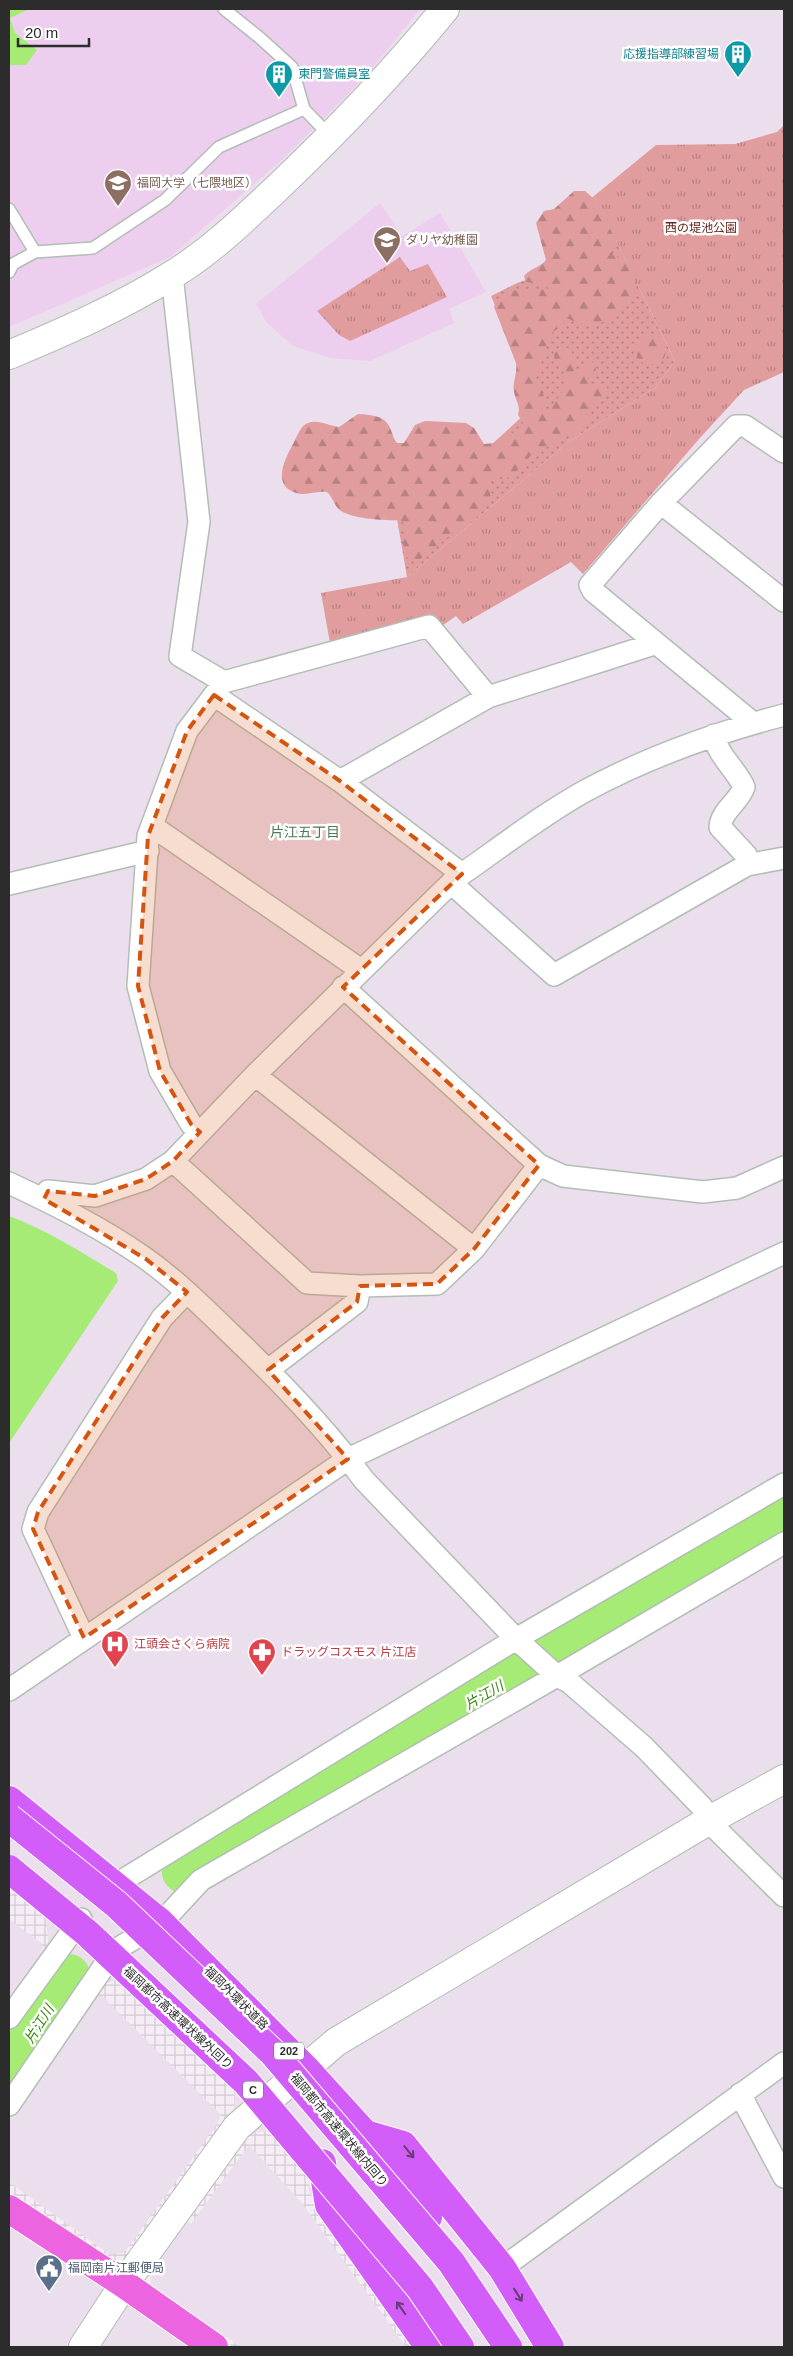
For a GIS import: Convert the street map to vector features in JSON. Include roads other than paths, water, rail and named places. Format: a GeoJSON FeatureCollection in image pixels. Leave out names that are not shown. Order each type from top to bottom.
{"type":"FeatureCollection","features":[{"type":"Feature","properties":{"kind":"highway","name":"福岡外環状道路"},"geometry":{"type":"LineString","coordinates":[[9,1800],[161,1923],[304,2067],[365,2134],[484,2291],[520,2347]]}},
{"type":"Feature","properties":{"kind":"highway","name":"福岡都市高速環状線内回り"},"geometry":{"type":"LineString","coordinates":[[9,1818],[116,1904],[272,2052],[451,2262],[508,2347]]}},
{"type":"Feature","properties":{"kind":"highway"},"geometry":{"type":"LineString","coordinates":[[9,1864],[81,1919],[115,1950],[265,2100],[322,2160],[448,2323],[461,2347]]}},
{"type":"Feature","properties":{"kind":"highway","name":"福岡都市高速環状線外回り"},"geometry":{"type":"LineString","coordinates":[[9,1869],[87,1933],[246,2082],[420,2288],[461,2347]]}},
{"type":"Feature","properties":{"kind":"highway"},"geometry":{"type":"LineString","coordinates":[[365,2134],[403,2145],[502,2268],[550,2347]]}},
{"type":"Feature","properties":{"kind":"highway"},"geometry":{"type":"LineString","coordinates":[[322,2160],[329,2205],[429,2347]]}},
{"type":"Feature","properties":{"kind":"main road"},"geometry":{"type":"LineString","coordinates":[[9,2209],[124,2284],[214,2347]]}},
{"type":"Feature","properties":{"kind":"street"},"geometry":{"type":"LineString","coordinates":[[9,355],[59,334],[172,275],[208,250],[243,220],[331,137],[445,9]]}},
{"type":"Feature","properties":{"kind":"street"},"geometry":{"type":"LineString","coordinates":[[172,275],[199,522],[180,656],[340,781],[456,879],[554,974],[751,864],[784,858]]}},
{"type":"Feature","properties":{"kind":"street"},"geometry":{"type":"LineString","coordinates":[[753,723],[654,644],[593,591],[590,585],[661,503],[736,426],[745,426],[784,452]]}},
{"type":"Feature","properties":{"kind":"street"},"geometry":{"type":"LineString","coordinates":[[661,503],[784,601]]}},
{"type":"Feature","properties":{"kind":"street"},"geometry":{"type":"LineString","coordinates":[[200,1132],[191,1124],[160,1071],[138,986],[148,836],[187,731],[219,688],[429,626],[488,697]]}},
{"type":"Feature","properties":{"kind":"street"},"geometry":{"type":"LineString","coordinates":[[340,781],[488,697],[654,644]]}},
{"type":"Feature","properties":{"kind":"street"},"geometry":{"type":"LineString","coordinates":[[44,1200],[48,1191],[94,1196],[146,1179],[174,1161],[255,1075],[343,987],[456,879],[585,791],[652,758],[714,735],[784,715]]}},
{"type":"Feature","properties":{"kind":"street"},"geometry":{"type":"LineString","coordinates":[[714,735],[716,747],[738,774],[744,787],[742,794],[720,819],[720,827],[746,855],[751,864]]}},
{"type":"Feature","properties":{"kind":"street"},"geometry":{"type":"LineString","coordinates":[[152,826],[361,970]]}},
{"type":"Feature","properties":{"kind":"street"},"geometry":{"type":"LineString","coordinates":[[9,884],[148,851]]}},
{"type":"Feature","properties":{"kind":"street"},"geometry":{"type":"LineString","coordinates":[[343,987],[539,1165],[563,1176],[703,1192],[737,1188],[784,1167]]}},
{"type":"Feature","properties":{"kind":"street"},"geometry":{"type":"LineString","coordinates":[[255,1075],[474,1249]]}},
{"type":"Feature","properties":{"kind":"street"},"geometry":{"type":"LineString","coordinates":[[174,1161],[307,1283],[360,1286],[437,1284],[474,1249],[539,1165]]}},
{"type":"Feature","properties":{"kind":"street"},"geometry":{"type":"LineString","coordinates":[[9,1183],[90,1224],[146,1259],[187,1292],[268,1370],[348,1459],[364,1480],[516,1639],[644,1748],[702,1808],[708,1821],[784,1896]]}},
{"type":"Feature","properties":{"kind":"street"},"geometry":{"type":"LineString","coordinates":[[9,1690],[348,1459],[784,1253]]}},
{"type":"Feature","properties":{"kind":"street"},"geometry":{"type":"LineString","coordinates":[[268,1370],[357,1302],[360,1286]]}},
{"type":"Feature","properties":{"kind":"street"},"geometry":{"type":"LineString","coordinates":[[84,1638],[33,1530],[38,1512],[162,1318],[187,1292]]}},
{"type":"Feature","properties":{"kind":"street"},"geometry":{"type":"LineString","coordinates":[[115,1884],[516,1639],[784,1484]]}},
{"type":"Feature","properties":{"kind":"street"},"geometry":{"type":"LineString","coordinates":[[9,2105],[115,1950],[161,1923],[201,1880],[784,1543]]}},
{"type":"Feature","properties":{"kind":"street"},"geometry":{"type":"LineString","coordinates":[[83,2347],[124,2284],[237,2127],[304,2067],[336,2042],[708,1821],[784,1779]]}},
{"type":"Feature","properties":{"kind":"street"},"geometry":{"type":"LineString","coordinates":[[9,2018],[81,1919]]}},
{"type":"Feature","properties":{"kind":"street"},"geometry":{"type":"LineString","coordinates":[[502,2268],[784,2063]]}},
{"type":"Feature","properties":{"kind":"street"},"geometry":{"type":"LineString","coordinates":[[740,2094],[784,2177]]}},
{"type":"Feature","properties":{"kind":"lane"},"geometry":{"type":"LineString","coordinates":[[228,10],[292,67],[304,109],[331,137]]}},
{"type":"Feature","properties":{"kind":"lane"},"geometry":{"type":"LineString","coordinates":[[10,266],[35,252],[93,248],[164,200],[219,147],[304,109]]}},
{"type":"Feature","properties":{"kind":"lane"},"geometry":{"type":"LineString","coordinates":[[9,209],[35,252]]}},
{"type":"Feature","properties":{"kind":"waterway","name":"片江川"},"geometry":{"type":"LineString","coordinates":[[183,1872],[526,1668],[784,1519]]}},
{"type":"Feature","properties":{"kind":"waterway","name":"片江川"},"geometry":{"type":"LineString","coordinates":[[9,2073],[69,1975]]}},
{"type":"Feature","properties":{"kind":"place","name":"応援指導部練習場"},"geometry":{"type":"Point","coordinates":[738,78]}},
{"type":"Feature","properties":{"kind":"place","name":"東門警備員室"},"geometry":{"type":"Point","coordinates":[279,98]}},
{"type":"Feature","properties":{"kind":"place","name":"福岡大学（七隈地区）"},"geometry":{"type":"Point","coordinates":[118,207]}},
{"type":"Feature","properties":{"kind":"place","name":"ダリヤ幼稚園"},"geometry":{"type":"Point","coordinates":[387,264]}},
{"type":"Feature","properties":{"kind":"place","name":"江頭会さくら病院"},"geometry":{"type":"Point","coordinates":[115,1668]}},
{"type":"Feature","properties":{"kind":"place","name":"ドラッグコスモス 片江店"},"geometry":{"type":"Point","coordinates":[262,1676]}},
{"type":"Feature","properties":{"kind":"place","name":"福岡南片江郵便局"},"geometry":{"type":"Point","coordinates":[49,2292]}},
{"type":"Feature","properties":{"kind":"district","name":"片江五丁目"},"geometry":{"type":"Point","coordinates":[305,832]}},
{"type":"Feature","properties":{"kind":"park label","name":"西の堤池公園"},"geometry":{"type":"Point","coordinates":[701,228]}}]}
